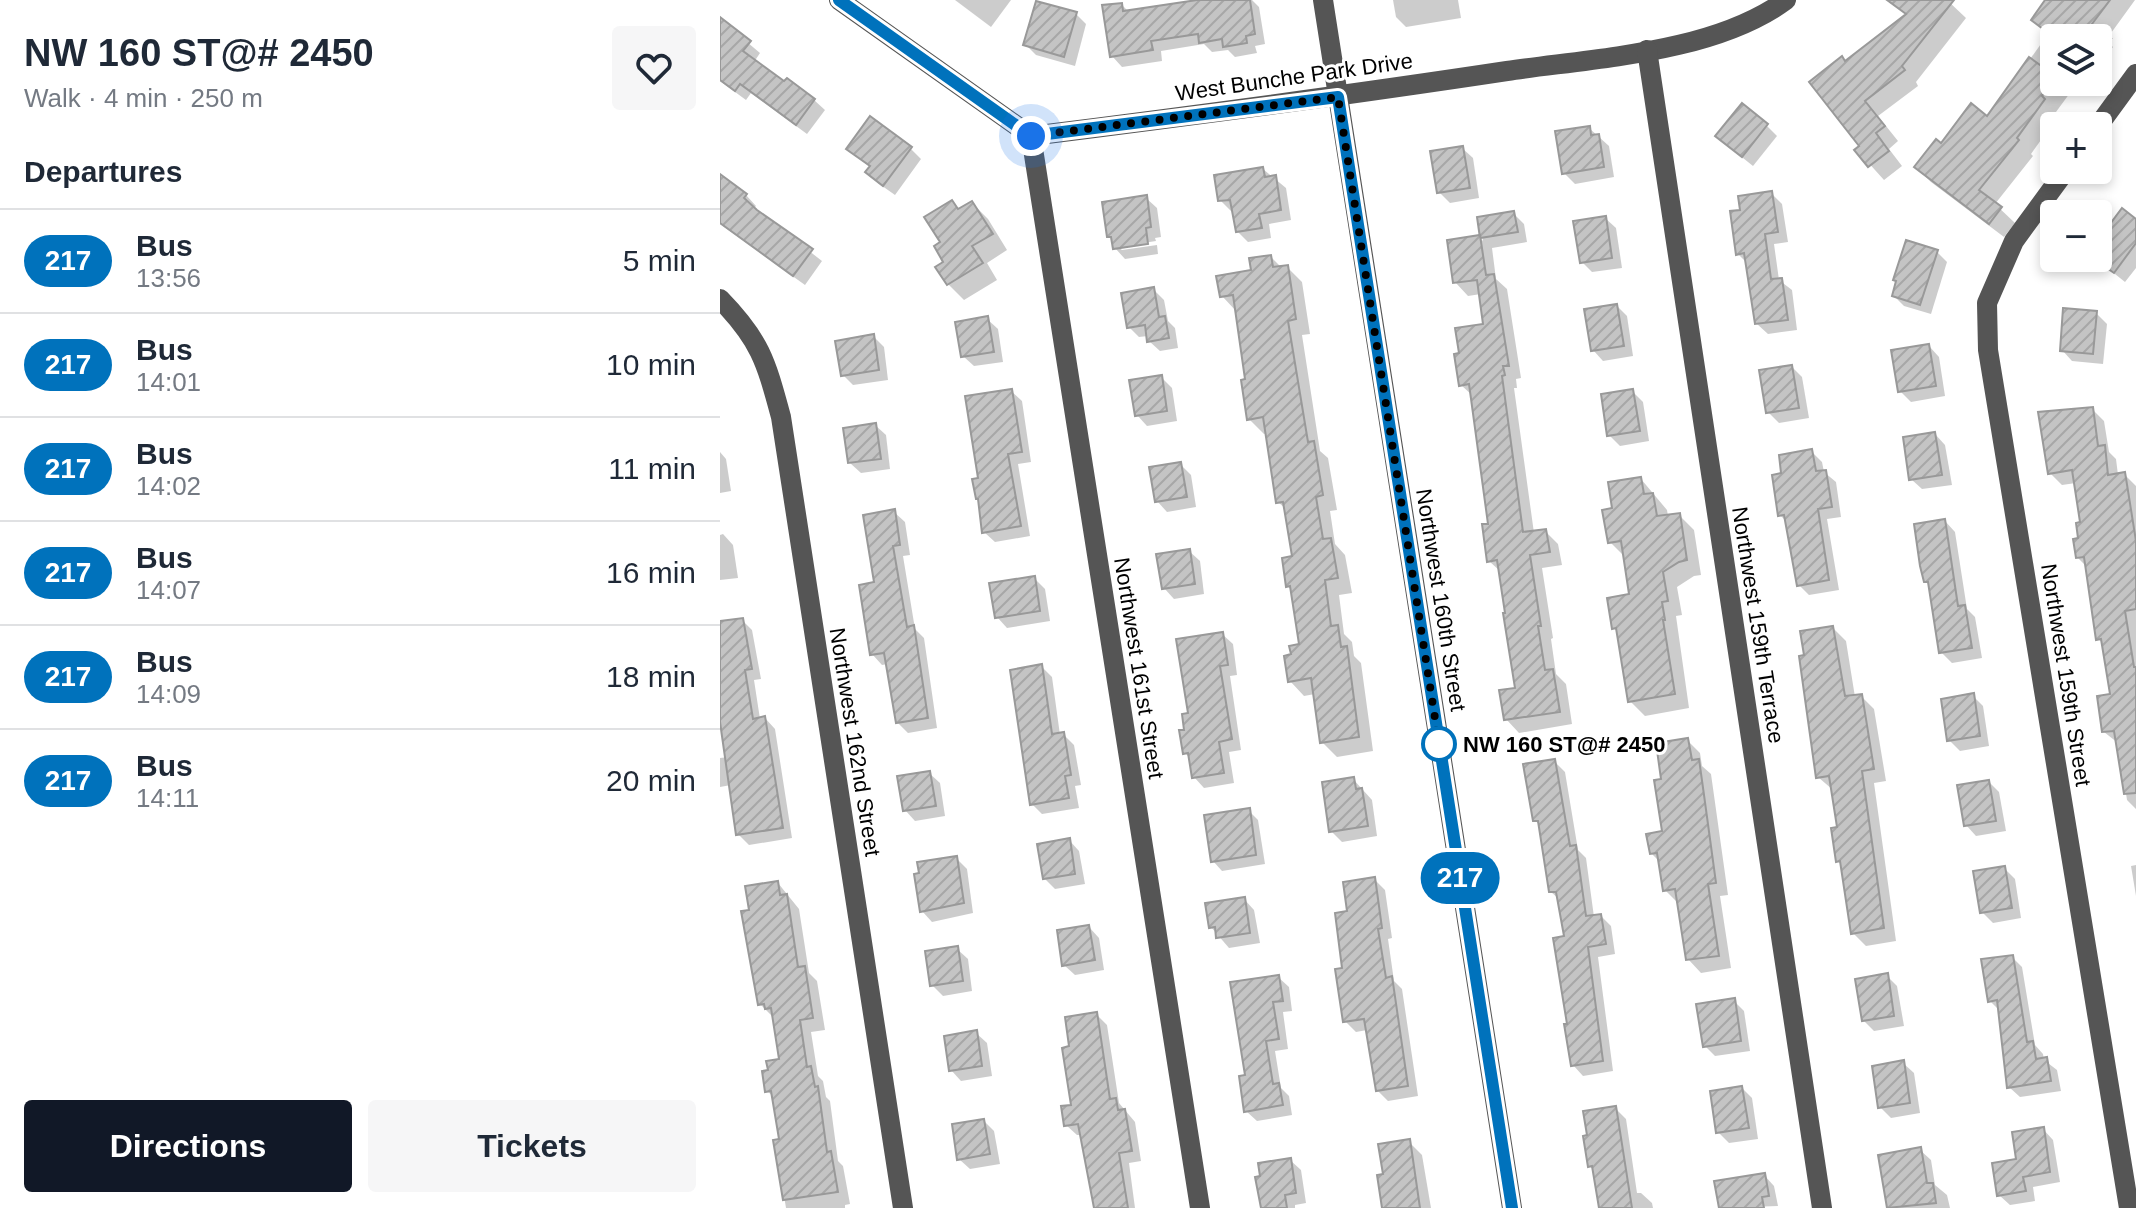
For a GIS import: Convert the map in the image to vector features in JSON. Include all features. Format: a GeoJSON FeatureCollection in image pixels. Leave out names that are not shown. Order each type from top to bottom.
{"type":"FeatureCollection","features":[{"type":"Feature","properties":{"kind":"street"},"geometry":{"type":"LineString","coordinates":[[839,0],[1031,136]]}},
{"type":"Feature","properties":{"kind":"street","name":"Northwest 160th Street"},"geometry":{"type":"LineString","coordinates":[[1323,0],[1512,1208]]}},
{"type":"Feature","properties":{"kind":"street","name":"West Bunche Park Drive"},"geometry":{"type":"LineString","coordinates":[[1031,136],[1338,97],[1647,50],[1713,37],[1765,16],[1786,0]]}},
{"type":"Feature","properties":{"kind":"street","name":"Northwest 159th Terrace"},"geometry":{"type":"LineString","coordinates":[[1647,50],[1822,1208]]}},
{"type":"Feature","properties":{"kind":"street"},"geometry":{"type":"LineString","coordinates":[[2108,112],[2136,74]]}},
{"type":"Feature","properties":{"kind":"street","name":"Northwest 161st Street"},"geometry":{"type":"LineString","coordinates":[[1031,136],[1200,1208]]}},
{"type":"Feature","properties":{"kind":"street","name":"Northwest 159th Street"},"geometry":{"type":"LineString","coordinates":[[2056,184],[2014,241],[1987,303],[1988,350],[2129,1208]]}},
{"type":"Feature","properties":{"kind":"street","name":"Northwest 162nd Street"},"geometry":{"type":"LineString","coordinates":[[720,299],[748,328],[767,363],[781,417],[903,1208]]}},
{"type":"Feature","properties":{"kind":"building"},"geometry":{"type":"Polygon","coordinates":[[[1197,0],[1250,0],[1255,34],[1246,36],[1247,43],[1223,47],[1222,39],[1199,43],[1198,34],[1151,41],[1153,50],[1110,57],[1102,5],[1122,3],[1123,11],[1197,0]]]}},
{"type":"Feature","properties":{"kind":"building"},"geometry":{"type":"Polygon","coordinates":[[[1887,0],[1954,0],[1902,66],[1905,70],[1865,101],[1885,126],[1876,133],[1889,151],[1868,167],[1854,150],[1859,146],[1809,82],[1842,56],[1845,61],[1906,14],[1887,0]]]}},
{"type":"Feature","properties":{"kind":"building"},"geometry":{"type":"Polygon","coordinates":[[[2045,0],[2110,0],[2092,24],[2040,24],[2040,27],[2031,20],[2045,0]]]}},
{"type":"Feature","properties":{"kind":"building"},"geometry":{"type":"Polygon","coordinates":[[[1036,1],[1077,12],[1064,57],[1023,45],[1036,1]]]}},
{"type":"Feature","properties":{"kind":"building"},"geometry":{"type":"Polygon","coordinates":[[[720,17],[751,41],[743,51],[815,99],[796,125],[740,84],[735,91],[720,80],[720,17]]]}},
{"type":"Feature","properties":{"kind":"building"},"geometry":{"type":"Polygon","coordinates":[[[2029,57],[2040,65],[2040,96],[2045,99],[2017,138],[2019,140],[1979,190],[2002,207],[1989,224],[1914,167],[1936,139],[1941,143],[1971,103],[1987,116],[2029,57]]]}},
{"type":"Feature","properties":{"kind":"building"},"geometry":{"type":"Polygon","coordinates":[[[1742,103],[1768,124],[1742,157],[1715,136],[1742,103]]]}},
{"type":"Feature","properties":{"kind":"building"},"geometry":{"type":"Polygon","coordinates":[[[870,116],[912,147],[883,186],[865,172],[870,166],[846,149],[870,116]]]}},
{"type":"Feature","properties":{"kind":"building"},"geometry":{"type":"Polygon","coordinates":[[[1590,126],[1591,135],[1599,134],[1604,167],[1562,174],[1555,131],[1590,126]]]}},
{"type":"Feature","properties":{"kind":"building"},"geometry":{"type":"Polygon","coordinates":[[[1463,146],[1470,188],[1437,193],[1430,151],[1463,146]]]}},
{"type":"Feature","properties":{"kind":"building"},"geometry":{"type":"Polygon","coordinates":[[[1263,167],[1265,177],[1276,175],[1281,210],[1259,214],[1262,228],[1236,232],[1230,200],[1218,201],[1214,175],[1263,167]]]}},
{"type":"Feature","properties":{"kind":"building"},"geometry":{"type":"Polygon","coordinates":[[[720,174],[747,194],[744,198],[757,210],[813,249],[793,276],[720,223],[720,174]]]}},
{"type":"Feature","properties":{"kind":"building"},"geometry":{"type":"Polygon","coordinates":[[[1772,191],[1778,232],[1765,234],[1771,279],[1782,278],[1788,320],[1755,324],[1744,253],[1736,255],[1730,211],[1740,210],[1738,196],[1772,191]]]}},
{"type":"Feature","properties":{"kind":"building"},"geometry":{"type":"Polygon","coordinates":[[[1147,195],[1151,227],[1146,228],[1148,244],[1113,249],[1111,237],[1107,237],[1102,202],[1147,195]]]}},
{"type":"Feature","properties":{"kind":"building"},"geometry":{"type":"Polygon","coordinates":[[[952,200],[958,209],[972,201],[993,234],[972,246],[983,263],[947,285],[935,267],[943,262],[934,246],[940,242],[924,217],[952,200]]]}},
{"type":"Feature","properties":{"kind":"building"},"geometry":{"type":"Polygon","coordinates":[[[2122,208],[2136,219],[2136,243],[2114,273],[2112,272],[2112,221],[2122,208]]]}},
{"type":"Feature","properties":{"kind":"building"},"geometry":{"type":"Polygon","coordinates":[[[1514,211],[1518,232],[1480,238],[1477,217],[1514,211]]]}},
{"type":"Feature","properties":{"kind":"building"},"geometry":{"type":"Polygon","coordinates":[[[1606,216],[1612,258],[1580,263],[1573,221],[1606,216]]]}},
{"type":"Feature","properties":{"kind":"building"},"geometry":{"type":"Polygon","coordinates":[[[1480,235],[1486,275],[1494,274],[1509,366],[1503,366],[1505,375],[1502,376],[1523,532],[1546,529],[1550,552],[1530,555],[1545,670],[1553,669],[1560,712],[1504,720],[1499,690],[1515,688],[1505,613],[1497,560],[1487,562],[1482,524],[1488,524],[1469,384],[1459,386],[1454,354],[1459,353],[1455,328],[1483,324],[1477,280],[1453,283],[1447,240],[1480,235]]]}},
{"type":"Feature","properties":{"kind":"building"},"geometry":{"type":"Polygon","coordinates":[[[1906,240],[1938,250],[1920,305],[1892,296],[1896,281],[1893,280],[1906,240]]]}},
{"type":"Feature","properties":{"kind":"building"},"geometry":{"type":"Polygon","coordinates":[[[1271,255],[1273,267],[1288,265],[1296,319],[1288,321],[1308,442],[1314,441],[1323,495],[1316,497],[1323,539],[1331,538],[1338,578],[1325,580],[1331,626],[1338,625],[1341,647],[1347,646],[1359,737],[1320,743],[1311,678],[1288,682],[1284,656],[1291,654],[1289,646],[1299,644],[1290,586],[1286,587],[1282,558],[1292,556],[1283,502],[1276,503],[1263,417],[1247,420],[1241,380],[1245,379],[1233,295],[1220,297],[1216,276],[1251,270],[1249,258],[1271,255]]]}},
{"type":"Feature","properties":{"kind":"building"},"geometry":{"type":"Polygon","coordinates":[[[1154,287],[1159,317],[1165,316],[1169,338],[1147,342],[1145,325],[1127,328],[1121,293],[1154,287]]]}},
{"type":"Feature","properties":{"kind":"building"},"geometry":{"type":"Polygon","coordinates":[[[1617,304],[1624,346],[1591,351],[1584,309],[1617,304]]]}},
{"type":"Feature","properties":{"kind":"building"},"geometry":{"type":"Polygon","coordinates":[[[2063,308],[2097,311],[2093,354],[2060,351],[2063,308]]]}},
{"type":"Feature","properties":{"kind":"building"},"geometry":{"type":"Polygon","coordinates":[[[988,316],[994,352],[961,357],[955,322],[988,316]]]}},
{"type":"Feature","properties":{"kind":"building"},"geometry":{"type":"Polygon","coordinates":[[[874,334],[879,370],[841,376],[835,341],[874,334]]]}},
{"type":"Feature","properties":{"kind":"building"},"geometry":{"type":"Polygon","coordinates":[[[1929,344],[1936,386],[1898,392],[1891,350],[1929,344]]]}},
{"type":"Feature","properties":{"kind":"building"},"geometry":{"type":"Polygon","coordinates":[[[1792,365],[1799,408],[1766,413],[1759,370],[1792,365]]]}},
{"type":"Feature","properties":{"kind":"building"},"geometry":{"type":"Polygon","coordinates":[[[1162,375],[1167,411],[1135,416],[1129,380],[1162,375]]]}},
{"type":"Feature","properties":{"kind":"building"},"geometry":{"type":"Polygon","coordinates":[[[1012,389],[1022,452],[1008,454],[1021,526],[982,533],[972,479],[978,478],[965,396],[1012,389]]]}},
{"type":"Feature","properties":{"kind":"building"},"geometry":{"type":"Polygon","coordinates":[[[1633,389],[1640,431],[1607,436],[1601,394],[1633,389]]]}},
{"type":"Feature","properties":{"kind":"building"},"geometry":{"type":"Polygon","coordinates":[[[2093,407],[2098,446],[2105,445],[2108,475],[2125,472],[2136,541],[2136,609],[2125,611],[2136,667],[2136,793],[2124,794],[2114,731],[2102,732],[2097,696],[2110,694],[2101,639],[2096,640],[2084,557],[2076,558],[2073,539],[2078,538],[2076,523],[2080,522],[2072,470],[2048,474],[2038,412],[2093,407]]]}},
{"type":"Feature","properties":{"kind":"building"},"geometry":{"type":"Polygon","coordinates":[[[876,423],[881,459],[848,463],[843,428],[876,423]]]}},
{"type":"Feature","properties":{"kind":"building"},"geometry":{"type":"Polygon","coordinates":[[[1935,432],[1942,475],[1909,480],[1903,437],[1935,432]]]}},
{"type":"Feature","properties":{"kind":"building"},"geometry":{"type":"Polygon","coordinates":[[[1812,449],[1816,471],[1826,470],[1832,507],[1818,509],[1829,580],[1797,586],[1784,515],[1778,516],[1772,475],[1781,473],[1779,455],[1812,449]]]}},
{"type":"Feature","properties":{"kind":"building"},"geometry":{"type":"Polygon","coordinates":[[[1181,462],[1187,497],[1155,502],[1149,467],[1181,462]]]}},
{"type":"Feature","properties":{"kind":"building"},"geometry":{"type":"Polygon","coordinates":[[[1641,477],[1644,494],[1653,493],[1657,516],[1680,513],[1687,560],[1663,572],[1668,601],[1662,602],[1663,620],[1675,694],[1628,702],[1616,628],[1612,629],[1607,598],[1629,594],[1621,541],[1608,543],[1602,510],[1612,508],[1608,482],[1641,477]]]}},
{"type":"Feature","properties":{"kind":"building"},"geometry":{"type":"Polygon","coordinates":[[[895,509],[900,545],[893,546],[907,627],[914,625],[928,718],[896,723],[884,653],[870,655],[859,585],[874,582],[863,515],[895,509]]]}},
{"type":"Feature","properties":{"kind":"building"},"geometry":{"type":"Polygon","coordinates":[[[1945,519],[1958,606],[1965,605],[1972,648],[1939,653],[1928,582],[1924,582],[1920,566],[1914,524],[1945,519]]]}},
{"type":"Feature","properties":{"kind":"building"},"geometry":{"type":"Polygon","coordinates":[[[1190,549],[1195,584],[1162,589],[1156,554],[1190,549]]]}},
{"type":"Feature","properties":{"kind":"building"},"geometry":{"type":"Polygon","coordinates":[[[1035,576],[1040,611],[995,618],[989,583],[1035,576]]]}},
{"type":"Feature","properties":{"kind":"building"},"geometry":{"type":"Polygon","coordinates":[[[743,618],[752,669],[745,670],[753,719],[765,716],[783,828],[736,835],[720,722],[720,621],[743,618]]]}},
{"type":"Feature","properties":{"kind":"building"},"geometry":{"type":"Polygon","coordinates":[[[1833,626],[1845,696],[1862,694],[1874,769],[1862,771],[1884,928],[1851,934],[1840,861],[1836,862],[1831,828],[1837,827],[1829,776],[1816,778],[1799,656],[1804,655],[1800,631],[1833,626]]]}},
{"type":"Feature","properties":{"kind":"building"},"geometry":{"type":"Polygon","coordinates":[[[1223,632],[1228,665],[1220,666],[1232,739],[1219,742],[1224,773],[1192,778],[1188,753],[1183,754],[1179,730],[1184,730],[1182,714],[1188,713],[1176,639],[1223,632]]]}},
{"type":"Feature","properties":{"kind":"building"},"geometry":{"type":"Polygon","coordinates":[[[1042,664],[1052,734],[1064,732],[1071,775],[1065,776],[1069,798],[1030,805],[1010,670],[1042,664]]]}},
{"type":"Feature","properties":{"kind":"building"},"geometry":{"type":"Polygon","coordinates":[[[1974,693],[1980,736],[1947,741],[1941,699],[1974,693]]]}},
{"type":"Feature","properties":{"kind":"building"},"geometry":{"type":"Polygon","coordinates":[[[1688,738],[1692,760],[1699,759],[1716,883],[1708,884],[1719,956],[1686,960],[1675,889],[1663,891],[1657,853],[1650,854],[1646,834],[1662,831],[1654,780],[1661,779],[1656,743],[1688,738]]]}},
{"type":"Feature","properties":{"kind":"building"},"geometry":{"type":"Polygon","coordinates":[[[1555,759],[1570,846],[1576,845],[1586,916],[1601,914],[1606,944],[1588,947],[1603,1061],[1571,1066],[1553,938],[1564,936],[1556,892],[1549,892],[1538,821],[1533,821],[1523,764],[1555,759]]]}},
{"type":"Feature","properties":{"kind":"building"},"geometry":{"type":"Polygon","coordinates":[[[930,771],[936,806],[903,811],[897,776],[930,771]]]}},
{"type":"Feature","properties":{"kind":"building"},"geometry":{"type":"Polygon","coordinates":[[[1354,777],[1356,789],[1362,788],[1368,826],[1329,832],[1322,782],[1354,777]]]}},
{"type":"Feature","properties":{"kind":"building"},"geometry":{"type":"Polygon","coordinates":[[[1989,780],[1996,821],[1964,826],[1957,785],[1989,780]]]}},
{"type":"Feature","properties":{"kind":"building"},"geometry":{"type":"Polygon","coordinates":[[[1250,808],[1256,855],[1211,862],[1204,815],[1250,808]]]}},
{"type":"Feature","properties":{"kind":"building"},"geometry":{"type":"Polygon","coordinates":[[[1070,838],[1075,874],[1043,879],[1037,844],[1070,838]]]}},
{"type":"Feature","properties":{"kind":"building"},"geometry":{"type":"Polygon","coordinates":[[[957,856],[964,903],[920,912],[914,874],[919,873],[917,862],[957,856]]]}},
{"type":"Feature","properties":{"kind":"building"},"geometry":{"type":"Polygon","coordinates":[[[2005,866],[2012,908],[1980,913],[1973,871],[2005,866]]]}},
{"type":"Feature","properties":{"kind":"building"},"geometry":{"type":"Polygon","coordinates":[[[1375,877],[1382,928],[1378,929],[1386,978],[1392,976],[1408,1086],[1376,1091],[1364,1019],[1343,1022],[1335,969],[1342,968],[1335,913],[1347,911],[1343,882],[1375,877]]]}},
{"type":"Feature","properties":{"kind":"building"},"geometry":{"type":"Polygon","coordinates":[[[778,881],[780,895],[787,894],[798,967],[805,966],[813,1018],[800,1020],[807,1067],[811,1066],[815,1087],[818,1086],[827,1152],[831,1151],[838,1192],[783,1200],[773,1140],[779,1139],[771,1091],[765,1092],[762,1071],[768,1070],[766,1061],[779,1059],[771,1008],[758,1005],[741,911],[749,910],[745,886],[778,881]]]}},
{"type":"Feature","properties":{"kind":"building"},"geometry":{"type":"Polygon","coordinates":[[[1245,897],[1250,933],[1216,938],[1215,927],[1209,928],[1205,903],[1245,897]]]}},
{"type":"Feature","properties":{"kind":"building"},"geometry":{"type":"Polygon","coordinates":[[[1089,925],[1095,960],[1062,966],[1057,930],[1089,925]]]}},
{"type":"Feature","properties":{"kind":"building"},"geometry":{"type":"Polygon","coordinates":[[[958,946],[963,981],[930,986],[925,951],[958,946]]]}},
{"type":"Feature","properties":{"kind":"building"},"geometry":{"type":"Polygon","coordinates":[[[2013,955],[2027,1042],[2033,1041],[2036,1059],[2047,1057],[2051,1081],[2007,1088],[1997,1000],[1988,1002],[1981,959],[2013,955]]]}},
{"type":"Feature","properties":{"kind":"building"},"geometry":{"type":"Polygon","coordinates":[[[1888,973],[1894,1016],[1862,1021],[1855,979],[1888,973]]]}},
{"type":"Feature","properties":{"kind":"building"},"geometry":{"type":"Polygon","coordinates":[[[1279,975],[1283,1001],[1273,1002],[1279,1039],[1266,1041],[1273,1084],[1279,1083],[1283,1105],[1244,1112],[1239,1076],[1245,1075],[1230,982],[1279,975]]]}},
{"type":"Feature","properties":{"kind":"building"},"geometry":{"type":"Polygon","coordinates":[[[1735,998],[1741,1041],[1703,1047],[1696,1004],[1735,998]]]}},
{"type":"Feature","properties":{"kind":"building"},"geometry":{"type":"Polygon","coordinates":[[[1097,1012],[1110,1099],[1116,1098],[1118,1110],[1125,1109],[1132,1151],[1119,1153],[1128,1208],[1094,1208],[1078,1124],[1064,1126],[1061,1106],[1071,1105],[1062,1048],[1069,1046],[1065,1017],[1097,1012]]]}},
{"type":"Feature","properties":{"kind":"building"},"geometry":{"type":"Polygon","coordinates":[[[977,1030],[982,1066],[949,1071],[944,1036],[977,1030]]]}},
{"type":"Feature","properties":{"kind":"building"},"geometry":{"type":"Polygon","coordinates":[[[1904,1060],[1910,1103],[1878,1108],[1872,1066],[1904,1060]]]}},
{"type":"Feature","properties":{"kind":"building"},"geometry":{"type":"Polygon","coordinates":[[[1742,1086],[1749,1128],[1716,1133],[1710,1091],[1742,1086]]]}},
{"type":"Feature","properties":{"kind":"building"},"geometry":{"type":"Polygon","coordinates":[[[1616,1106],[1632,1208],[1599,1208],[1592,1166],[1588,1167],[1583,1111],[1616,1106]]]}},
{"type":"Feature","properties":{"kind":"building"},"geometry":{"type":"Polygon","coordinates":[[[984,1119],[990,1154],[957,1160],[952,1124],[984,1119]]]}},
{"type":"Feature","properties":{"kind":"building"},"geometry":{"type":"Polygon","coordinates":[[[2044,1127],[2050,1172],[2023,1177],[2026,1191],[1997,1196],[1992,1163],[2016,1159],[2012,1132],[2044,1127]]]}},
{"type":"Feature","properties":{"kind":"building"},"geometry":{"type":"Polygon","coordinates":[[[1410,1139],[1420,1208],[1382,1208],[1377,1175],[1383,1174],[1378,1144],[1410,1139]]]}},
{"type":"Feature","properties":{"kind":"building"},"geometry":{"type":"Polygon","coordinates":[[[1921,1147],[1927,1183],[1933,1183],[1936,1203],[1887,1208],[1878,1155],[1921,1147]]]}},
{"type":"Feature","properties":{"kind":"building"},"geometry":{"type":"Polygon","coordinates":[[[1291,1158],[1296,1193],[1285,1195],[1287,1208],[1261,1208],[1255,1177],[1260,1176],[1258,1163],[1291,1158]]]}},
{"type":"Feature","properties":{"kind":"building"},"geometry":{"type":"Polygon","coordinates":[[[1765,1173],[1769,1196],[1762,1197],[1764,1208],[1719,1208],[1714,1181],[1765,1173]]]}},
{"type":"Feature","properties":{"kind":"bus line","name":"217"},"geometry":{"type":"LineString","coordinates":[[839,0],[1031,136],[1338,97],[1512,1208]]}},
{"type":"Feature","properties":{"kind":"place","name":"NW 160 ST@# 2450"},"geometry":{"type":"Point","coordinates":[1439,744]}},
{"type":"Feature","properties":{"kind":"route"},"geometry":{"type":"LineString","coordinates":[[1031,136],[1338,97],[1439,744]]}}]}
